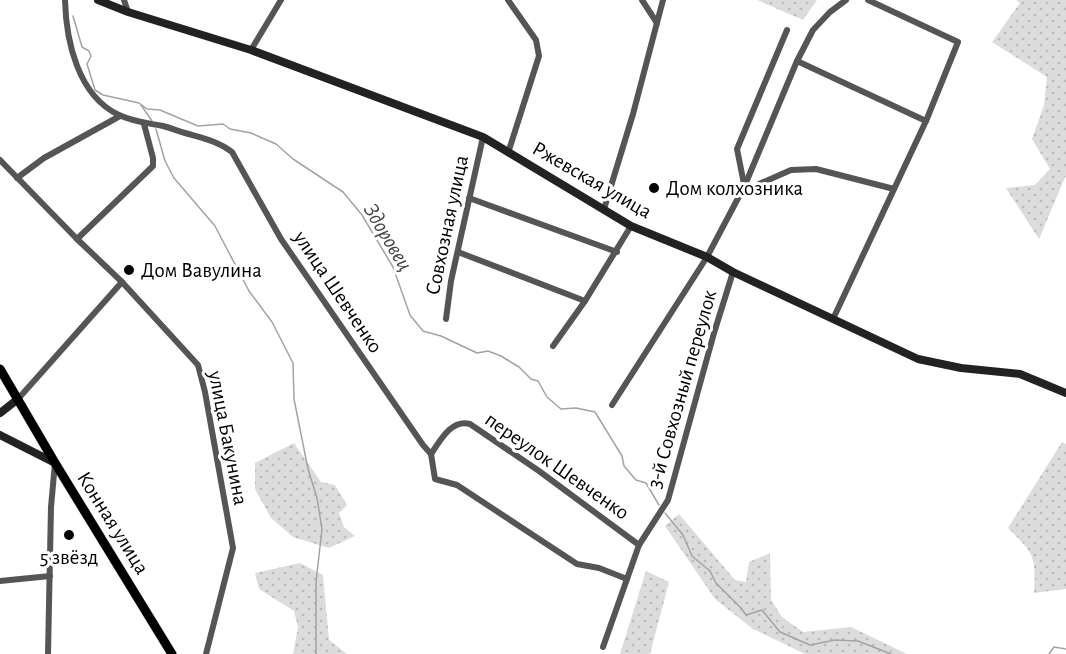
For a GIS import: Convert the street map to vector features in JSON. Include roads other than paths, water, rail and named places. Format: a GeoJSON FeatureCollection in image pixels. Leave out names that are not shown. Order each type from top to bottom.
{"type":"FeatureCollection","features":[{"type":"Feature","properties":{"kind":"main road","name":"Ржевская улица"},"geometry":{"type":"LineString","coordinates":[[98,0],[128,12],[251,50],[483,137],[631,226],[707,257],[733,272],[931,363],[1020,374],[1066,393]]}},
{"type":"Feature","properties":{"kind":"main road"},"geometry":{"type":"LineString","coordinates":[[0,369],[55,463]]}},
{"type":"Feature","properties":{"kind":"main road"},"geometry":{"type":"LineString","coordinates":[[0,413],[18,399]]}},
{"type":"Feature","properties":{"kind":"main road","name":"Конная улица"},"geometry":{"type":"LineString","coordinates":[[0,435],[55,463],[172,654]]}},
{"type":"Feature","properties":{"kind":"street","name":"улица Шевченко"},"geometry":{"type":"LineString","coordinates":[[65,0],[69,32],[81,78],[98,100],[120,116],[222,144],[232,152],[281,239],[431,454],[435,479],[457,485],[577,564],[599,568],[627,579]]}},
{"type":"Feature","properties":{"kind":"street"},"geometry":{"type":"LineString","coordinates":[[124,0],[128,12]]}},
{"type":"Feature","properties":{"kind":"street"},"geometry":{"type":"LineString","coordinates":[[251,50],[281,0]]}},
{"type":"Feature","properties":{"kind":"street"},"geometry":{"type":"LineString","coordinates":[[508,0],[536,40],[540,57],[508,153]]}},
{"type":"Feature","properties":{"kind":"street"},"geometry":{"type":"LineString","coordinates":[[642,0],[657,23]]}},
{"type":"Feature","properties":{"kind":"street"},"geometry":{"type":"LineString","coordinates":[[604,209],[633,114],[663,0]]}},
{"type":"Feature","properties":{"kind":"street","name":"3-й Совхозный переулок"},"geometry":{"type":"LineString","coordinates":[[612,405],[707,257],[744,184],[813,30],[830,12],[846,0]]}},
{"type":"Feature","properties":{"kind":"street"},"geometry":{"type":"LineString","coordinates":[[833,319],[926,121],[958,42],[868,0]]}},
{"type":"Feature","properties":{"kind":"street"},"geometry":{"type":"LineString","coordinates":[[744,184],[737,149],[787,30]]}},
{"type":"Feature","properties":{"kind":"street"},"geometry":{"type":"LineString","coordinates":[[797,62],[926,121]]}},
{"type":"Feature","properties":{"kind":"street"},"geometry":{"type":"LineString","coordinates":[[17,178],[45,158],[120,116]]}},
{"type":"Feature","properties":{"kind":"street"},"geometry":{"type":"LineString","coordinates":[[77,239],[153,166],[144,124]]}},
{"type":"Feature","properties":{"kind":"street","name":"Совхозная улица"},"geometry":{"type":"LineString","coordinates":[[446,319],[449,293],[483,137]]}},
{"type":"Feature","properties":{"kind":"street","name":"улица Бакунина"},"geometry":{"type":"LineString","coordinates":[[0,160],[122,282],[198,365],[205,392],[232,548],[206,654]]}},
{"type":"Feature","properties":{"kind":"street"},"geometry":{"type":"LineString","coordinates":[[759,183],[791,170],[816,169],[894,189]]}},
{"type":"Feature","properties":{"kind":"street"},"geometry":{"type":"LineString","coordinates":[[469,198],[617,252]]}},
{"type":"Feature","properties":{"kind":"street"},"geometry":{"type":"LineString","coordinates":[[553,346],[617,252],[631,226]]}},
{"type":"Feature","properties":{"kind":"street"},"geometry":{"type":"LineString","coordinates":[[459,252],[585,301]]}},
{"type":"Feature","properties":{"kind":"street","name":"3-й Совхозный переулок"},"geometry":{"type":"LineString","coordinates":[[603,647],[639,545],[668,500],[733,272]]}},
{"type":"Feature","properties":{"kind":"street"},"geometry":{"type":"LineString","coordinates":[[18,399],[122,282]]}},
{"type":"Feature","properties":{"kind":"street","name":"переулок Шевченко"},"geometry":{"type":"LineString","coordinates":[[431,454],[449,429],[464,422],[470,424],[539,471],[639,545]]}},
{"type":"Feature","properties":{"kind":"street"},"geometry":{"type":"LineString","coordinates":[[35,452],[43,442]]}},
{"type":"Feature","properties":{"kind":"street"},"geometry":{"type":"LineString","coordinates":[[48,654],[51,507],[55,463]]}},
{"type":"Feature","properties":{"kind":"street"},"geometry":{"type":"LineString","coordinates":[[0,581],[50,576]]}},
{"type":"Feature","properties":{"kind":"waterway","name":"Здоровец"},"geometry":{"type":"LineString","coordinates":[[73,16],[82,47],[89,51],[91,56],[87,64],[95,90],[103,95],[139,103],[147,109],[160,110],[198,126],[223,124],[230,129],[251,133],[276,144],[293,159],[343,192],[362,215],[393,267],[410,315],[423,331],[441,336],[477,353],[488,351],[501,356],[519,367],[531,379],[538,381],[547,397],[561,409],[576,408],[595,412],[622,456],[624,466],[636,480],[646,483],[659,505]]}},
{"type":"Feature","properties":{"kind":"waterway"},"geometry":{"type":"LineString","coordinates":[[141,105],[152,121]]}},
{"type":"Feature","properties":{"kind":"waterway"},"geometry":{"type":"LineString","coordinates":[[156,129],[165,161],[174,178],[215,226],[249,291],[272,322],[293,363],[294,399],[322,529],[316,582],[316,654]]}},
{"type":"Feature","properties":{"kind":"waterway","name":"Здоровец"},"geometry":{"type":"LineString","coordinates":[[665,513],[683,535],[692,556],[710,571],[716,583],[746,615],[762,610],[780,632],[810,645],[835,640],[858,641],[891,654]]}},
{"type":"Feature","properties":{"kind":"waterway","name":"Здоровец"},"geometry":{"type":"LineString","coordinates":[[1049,654],[1054,647],[1066,649]]}},
{"type":"Feature","properties":{"kind":"place","name":"Дом колхозника"},"geometry":{"type":"Point","coordinates":[654,188]}},
{"type":"Feature","properties":{"kind":"place","name":"Дом Вавулина"},"geometry":{"type":"Point","coordinates":[129,270]}},
{"type":"Feature","properties":{"kind":"place","name":"5 звёзд"},"geometry":{"type":"Point","coordinates":[69,535]}}]}
